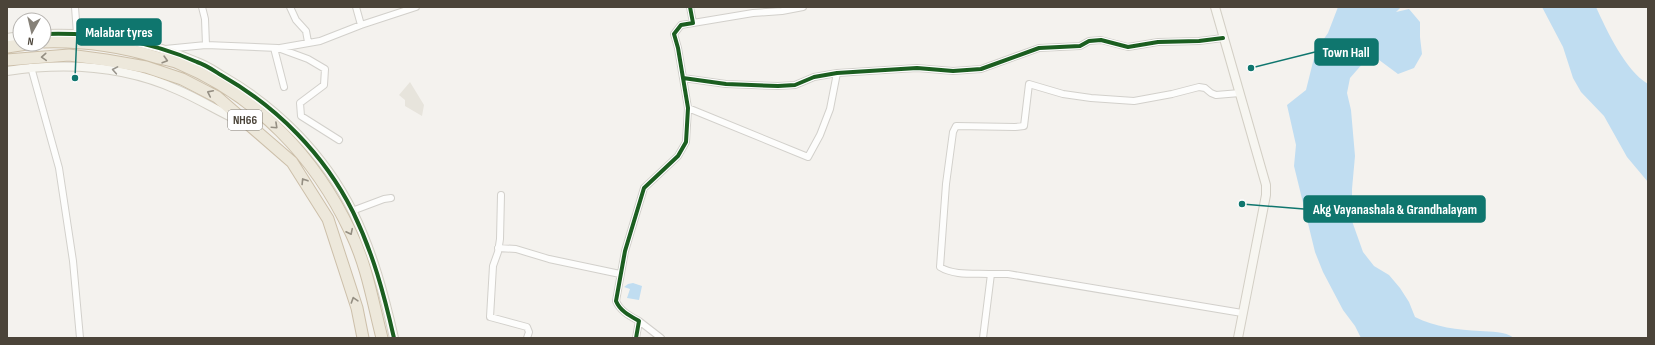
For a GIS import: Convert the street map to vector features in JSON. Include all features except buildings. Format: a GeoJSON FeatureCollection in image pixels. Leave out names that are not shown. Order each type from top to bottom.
{"type":"FeatureCollection","features":[{"type":"Feature","properties":{"kind":"highway","name":"NH66"},"geometry":{"type":"LineString","coordinates":[[52,42],[71,42],[107,46],[139,52],[177,63],[218,83],[258,111],[289,139],[314,168],[335,202],[352,234],[362,263],[382,338]]}},
{"type":"Feature","properties":{"kind":"highway","name":"NH66"},"geometry":{"type":"LineString","coordinates":[[7,60],[69,55],[146,67],[182,80],[217,97],[292,162],[328,219],[357,308],[363,338]]}},
{"type":"Feature","properties":{"kind":"street"},"geometry":{"type":"LineString","coordinates":[[75,7],[77,34]]}},
{"type":"Feature","properties":{"kind":"street"},"geometry":{"type":"LineString","coordinates":[[202,7],[205,19],[206,45]]}},
{"type":"Feature","properties":{"kind":"street"},"geometry":{"type":"LineString","coordinates":[[290,7],[296,20],[306,31],[308,42]]}},
{"type":"Feature","properties":{"kind":"street"},"geometry":{"type":"LineString","coordinates":[[356,7],[361,25]]}},
{"type":"Feature","properties":{"kind":"street"},"geometry":{"type":"LineString","coordinates":[[162,49],[206,45],[276,48],[320,41],[361,25],[416,7]]}},
{"type":"Feature","properties":{"kind":"street"},"geometry":{"type":"LineString","coordinates":[[690,7],[693,23]]}},
{"type":"Feature","properties":{"kind":"street"},"geometry":{"type":"LineString","coordinates":[[661,338],[628,314],[618,305],[616,301],[624,251],[644,188],[678,156],[686,142],[688,108],[678,48],[674,34],[681,26],[693,23],[753,13],[782,11],[803,7]]}},
{"type":"Feature","properties":{"kind":"street"},"geometry":{"type":"LineString","coordinates":[[1215,7],[1266,185],[1266,195],[1238,338]]}},
{"type":"Feature","properties":{"kind":"street"},"geometry":{"type":"LineString","coordinates":[[52,34],[87,34],[162,49],[198,62],[231,81],[264,103],[294,130],[319,158],[352,211],[378,273],[394,338]]}},
{"type":"Feature","properties":{"kind":"street"},"geometry":{"type":"LineString","coordinates":[[683,78],[726,84],[778,86],[795,85],[814,77],[837,73],[917,68],[953,71],[981,69],[1039,48],[1080,46],[1089,41],[1101,40],[1128,47],[1158,42],[1198,41],[1223,38]]}},
{"type":"Feature","properties":{"kind":"street"},"geometry":{"type":"LineString","coordinates":[[276,48],[284,87]]}},
{"type":"Feature","properties":{"kind":"street"},"geometry":{"type":"LineString","coordinates":[[276,48],[308,60],[325,69],[324,84],[300,103],[301,116],[339,140]]}},
{"type":"Feature","properties":{"kind":"street"},"geometry":{"type":"LineString","coordinates":[[7,71],[31,67],[70,66],[112,70],[143,76],[179,90],[254,128]]}},
{"type":"Feature","properties":{"kind":"street"},"geometry":{"type":"LineString","coordinates":[[31,67],[59,168],[73,261],[80,338]]}},
{"type":"Feature","properties":{"kind":"street"},"geometry":{"type":"LineString","coordinates":[[688,108],[808,157],[820,135],[830,109],[837,73]]}},
{"type":"Feature","properties":{"kind":"street"},"geometry":{"type":"LineString","coordinates":[[1240,93],[1216,95],[1205,88],[1199,87],[1172,94],[1129,100],[1091,98],[1063,94],[1029,84],[1024,126],[1014,128],[956,126],[953,132],[946,184],[940,267],[945,270],[966,273],[1015,275],[1242,313]]}},
{"type":"Feature","properties":{"kind":"street"},"geometry":{"type":"LineString","coordinates":[[501,195],[498,248],[493,266],[490,316],[527,326],[529,332],[527,338]]}},
{"type":"Feature","properties":{"kind":"street"},"geometry":{"type":"LineString","coordinates":[[352,211],[384,199],[392,198]]}},
{"type":"Feature","properties":{"kind":"street"},"geometry":{"type":"LineString","coordinates":[[498,248],[516,249],[548,259],[620,274]]}},
{"type":"Feature","properties":{"kind":"street"},"geometry":{"type":"LineString","coordinates":[[983,338],[991,274]]}},
{"type":"Feature","properties":{"kind":"street"},"geometry":{"type":"LineString","coordinates":[[636,338],[639,321]]}},
{"type":"Feature","properties":{"kind":"shaded area"},"geometry":{"type":"Polygon","coordinates":[[[410,82],[424,105],[422,116],[405,106],[405,100],[399,95],[410,82]]]}},
{"type":"Feature","properties":{"kind":"water"},"geometry":{"type":"Polygon","coordinates":[[[1338,7],[1401,7],[1396,12],[1409,9],[1420,22],[1422,54],[1414,68],[1398,74],[1371,54],[1350,78],[1347,93],[1351,110],[1355,156],[1352,189],[1352,221],[1363,252],[1374,266],[1389,275],[1400,288],[1409,302],[1415,317],[1430,323],[1447,327],[1463,330],[1498,332],[1514,338],[1361,338],[1355,326],[1343,310],[1323,272],[1315,252],[1294,166],[1296,145],[1287,105],[1306,90],[1316,50],[1328,33],[1338,7]]]}},
{"type":"Feature","properties":{"kind":"water"},"geometry":{"type":"Polygon","coordinates":[[[1542,7],[1596,7],[1611,38],[1624,60],[1640,78],[1648,84],[1648,182],[1627,157],[1604,116],[1581,92],[1573,78],[1563,47],[1542,7]]]}},
{"type":"Feature","properties":{"kind":"water"},"geometry":{"type":"Polygon","coordinates":[[[633,283],[642,286],[639,300],[627,298],[630,289],[624,287],[633,283]]]}},
{"type":"Feature","properties":{"kind":"cycle path"},"geometry":{"type":"LineString","coordinates":[[636,338],[639,321],[623,310],[616,301],[625,251],[644,188],[678,156],[686,142],[688,108],[678,48],[674,34],[681,25],[693,23],[690,7]]}},
{"type":"Feature","properties":{"kind":"cycle path"},"geometry":{"type":"LineString","coordinates":[[52,34],[102,36],[160,48],[212,69],[242,88],[280,117],[297,134],[328,171],[353,212],[377,274],[394,338]]}},
{"type":"Feature","properties":{"kind":"cycle path"},"geometry":{"type":"LineString","coordinates":[[683,78],[726,84],[778,86],[795,85],[814,77],[837,73],[917,68],[953,71],[981,69],[1039,48],[1080,46],[1089,41],[1101,40],[1128,47],[1158,42],[1199,41],[1223,38]]}},
{"type":"Feature","properties":{"kind":"place","name":"Town Hall"},"geometry":{"type":"Point","coordinates":[1251,68]}},
{"type":"Feature","properties":{"kind":"place","name":"Malabar tyres"},"geometry":{"type":"Point","coordinates":[75,78]}},
{"type":"Feature","properties":{"kind":"place","name":"Akg Vayanashala & Grandhalayam"},"geometry":{"type":"Point","coordinates":[1242,204]}}]}
